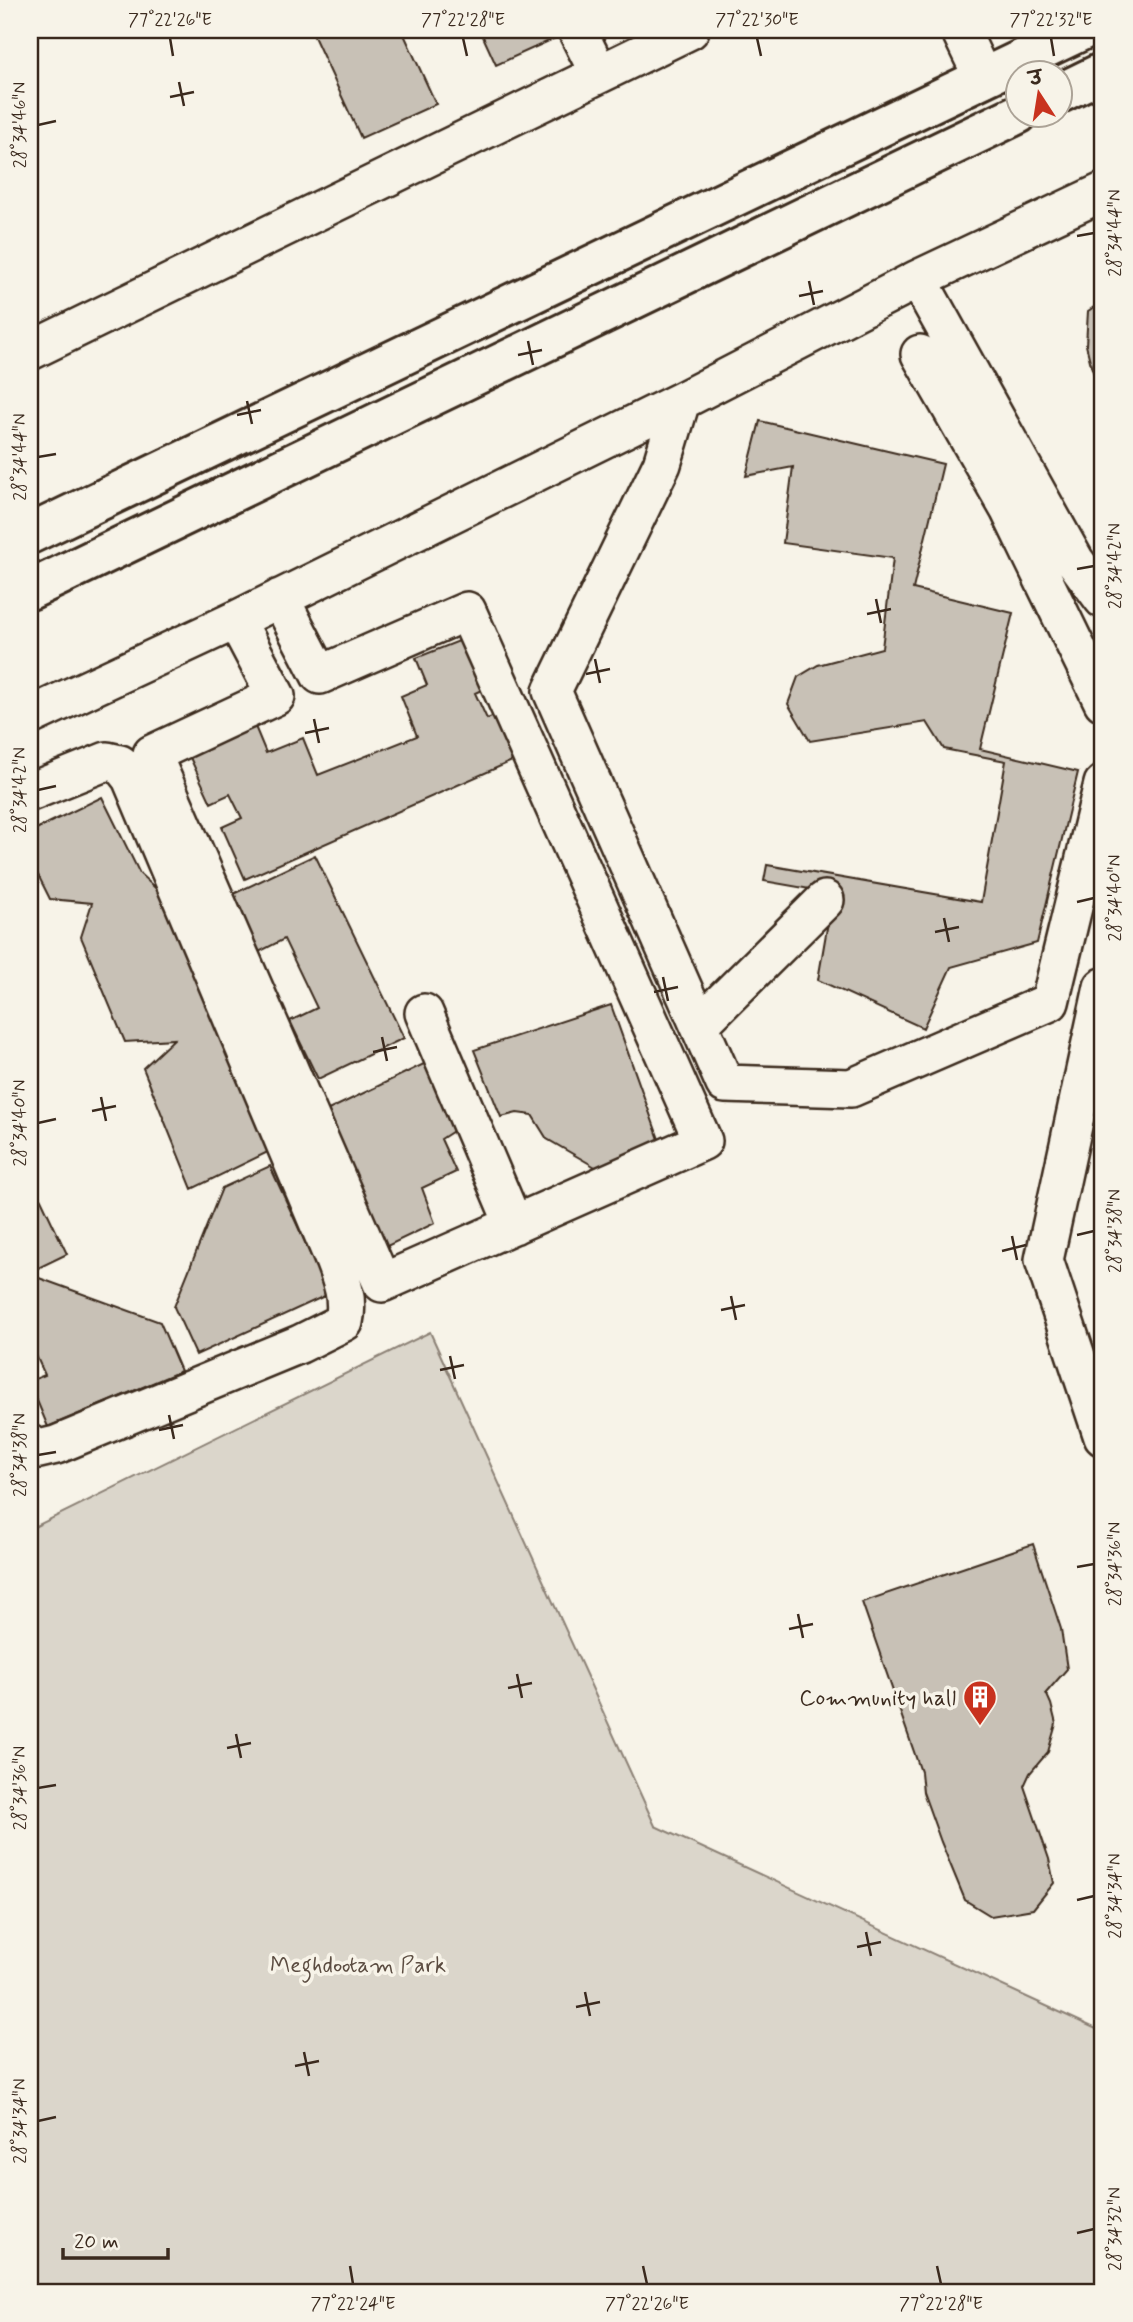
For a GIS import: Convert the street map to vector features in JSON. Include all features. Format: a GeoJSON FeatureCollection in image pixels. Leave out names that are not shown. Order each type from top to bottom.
{"type":"FeatureCollection","features":[{"type":"Feature","properties":{"kind":"street"},"geometry":{"type":"LineString","coordinates":[[577,30],[599,74]]}},
{"type":"Feature","properties":{"kind":"street"},"geometry":{"type":"LineString","coordinates":[[30,351],[690,30]]}},
{"type":"Feature","properties":{"kind":"street"},"geometry":{"type":"LineString","coordinates":[[960,30],[983,78]]}},
{"type":"Feature","properties":{"kind":"street"},"geometry":{"type":"LineString","coordinates":[[30,534],[1083,30]]}},
{"type":"Feature","properties":{"kind":"street"},"geometry":{"type":"LineString","coordinates":[[1074,86],[1103,72]]}},
{"type":"Feature","properties":{"kind":"street"},"geometry":{"type":"LineString","coordinates":[[30,590],[1004,120]]}},
{"type":"Feature","properties":{"kind":"street"},"geometry":{"type":"LineString","coordinates":[[30,716],[236,620],[681,401],[918,279],[1103,192]]}},
{"type":"Feature","properties":{"kind":"street"},"geometry":{"type":"LineString","coordinates":[[918,279],[1075,561],[1103,599]]}},
{"type":"Feature","properties":{"kind":"street"},"geometry":{"type":"LineString","coordinates":[[920,354],[1009,509],[1103,702]]}},
{"type":"Feature","properties":{"kind":"street"},"geometry":{"type":"LineString","coordinates":[[681,401],[662,464],[552,691],[725,1084],[851,1088],[1050,1002],[1103,783]]}},
{"type":"Feature","properties":{"kind":"street"},"geometry":{"type":"LineString","coordinates":[[280,598],[320,675]]}},
{"type":"Feature","properties":{"kind":"street"},"geometry":{"type":"LineString","coordinates":[[467,611],[703,1141],[382,1283],[152,754],[320,675],[467,611]]}},
{"type":"Feature","properties":{"kind":"street"},"geometry":{"type":"LineString","coordinates":[[236,620],[276,695]]}},
{"type":"Feature","properties":{"kind":"street"},"geometry":{"type":"LineString","coordinates":[[30,792],[107,761],[120,764],[131,778],[334,1260],[344,1286],[347,1307],[344,1322],[300,1344],[56,1445],[39,1449],[30,1444]]}},
{"type":"Feature","properties":{"kind":"street"},"geometry":{"type":"LineString","coordinates":[[699,1025],[825,900]]}},
{"type":"Feature","properties":{"kind":"street"},"geometry":{"type":"LineString","coordinates":[[1103,987],[1044,1261],[1103,1437]]}},
{"type":"Feature","properties":{"kind":"street"},"geometry":{"type":"LineString","coordinates":[[424,1013],[514,1225]]}},
{"type":"Feature","properties":{"kind":"green space","name":"Meghdootam Park"},"geometry":{"type":"Polygon","coordinates":[[[430,1332],[655,1826],[1103,2032],[1103,2292],[30,2292],[30,1529],[430,1332]]]}},
{"type":"Feature","properties":{"kind":"building"},"geometry":{"type":"Polygon","coordinates":[[[311,30],[402,30],[436,104],[361,138],[311,30]]]}},
{"type":"Feature","properties":{"kind":"building"},"geometry":{"type":"Polygon","coordinates":[[[480,30],[557,30],[560,36],[496,65],[480,30]]]}},
{"type":"Feature","properties":{"kind":"building"},"geometry":{"type":"Polygon","coordinates":[[[1103,301],[1103,396],[1086,345],[1088,311],[1103,301]]]}},
{"type":"Feature","properties":{"kind":"building"},"geometry":{"type":"Polygon","coordinates":[[[760,421],[943,464],[913,589],[1013,613],[980,749],[1078,772],[1037,943],[951,967],[923,1028],[818,980],[833,893],[764,881],[767,865],[981,902],[1006,761],[944,749],[927,722],[810,741],[788,704],[798,677],[818,665],[882,648],[893,558],[783,543],[793,467],[746,476],[760,421]]]}},
{"type":"Feature","properties":{"kind":"building"},"geometry":{"type":"Polygon","coordinates":[[[469,637],[490,686],[475,693],[487,719],[502,713],[521,757],[245,879],[222,827],[242,818],[230,794],[211,803],[187,751],[254,724],[266,753],[303,738],[318,775],[417,736],[401,696],[427,685],[416,658],[469,637]]]}},
{"type":"Feature","properties":{"kind":"building"},"geometry":{"type":"Polygon","coordinates":[[[102,797],[140,874],[164,896],[272,1150],[192,1189],[143,1068],[174,1039],[125,1042],[81,937],[92,903],[50,899],[30,859],[30,832],[102,797]]]}},
{"type":"Feature","properties":{"kind":"building"},"geometry":{"type":"Polygon","coordinates":[[[315,855],[404,1038],[318,1079],[290,1021],[317,1008],[284,939],[257,953],[229,896],[315,855]]]}},
{"type":"Feature","properties":{"kind":"building"},"geometry":{"type":"Polygon","coordinates":[[[611,1005],[660,1142],[597,1168],[547,1139],[532,1115],[517,1113],[501,1117],[474,1050],[611,1005]]]}},
{"type":"Feature","properties":{"kind":"building"},"geometry":{"type":"Polygon","coordinates":[[[432,1060],[461,1126],[441,1139],[456,1172],[422,1188],[435,1223],[383,1248],[322,1113],[432,1060]]]}},
{"type":"Feature","properties":{"kind":"building"},"geometry":{"type":"Polygon","coordinates":[[[270,1166],[329,1294],[196,1355],[174,1307],[222,1188],[270,1166]]]}},
{"type":"Feature","properties":{"kind":"building"},"geometry":{"type":"Polygon","coordinates":[[[30,1176],[67,1254],[30,1272],[30,1176]]]}},
{"type":"Feature","properties":{"kind":"building"},"geometry":{"type":"Polygon","coordinates":[[[39,1278],[160,1322],[181,1371],[48,1427],[30,1384],[30,1381],[45,1375],[33,1349],[30,1350],[30,1281],[39,1278]]]}},
{"type":"Feature","properties":{"kind":"building","name":"Community hall"},"geometry":{"type":"Polygon","coordinates":[[[1033,1544],[1061,1629],[1067,1669],[1046,1693],[1056,1724],[1048,1752],[1030,1773],[1024,1786],[1049,1859],[1054,1883],[1033,1909],[991,1916],[965,1900],[941,1842],[923,1792],[921,1772],[862,1602],[1033,1544]]]}},
{"type":"Feature","properties":{"kind":"place","name":"Community hall"},"geometry":{"type":"Point","coordinates":[980,1727]}}]}
